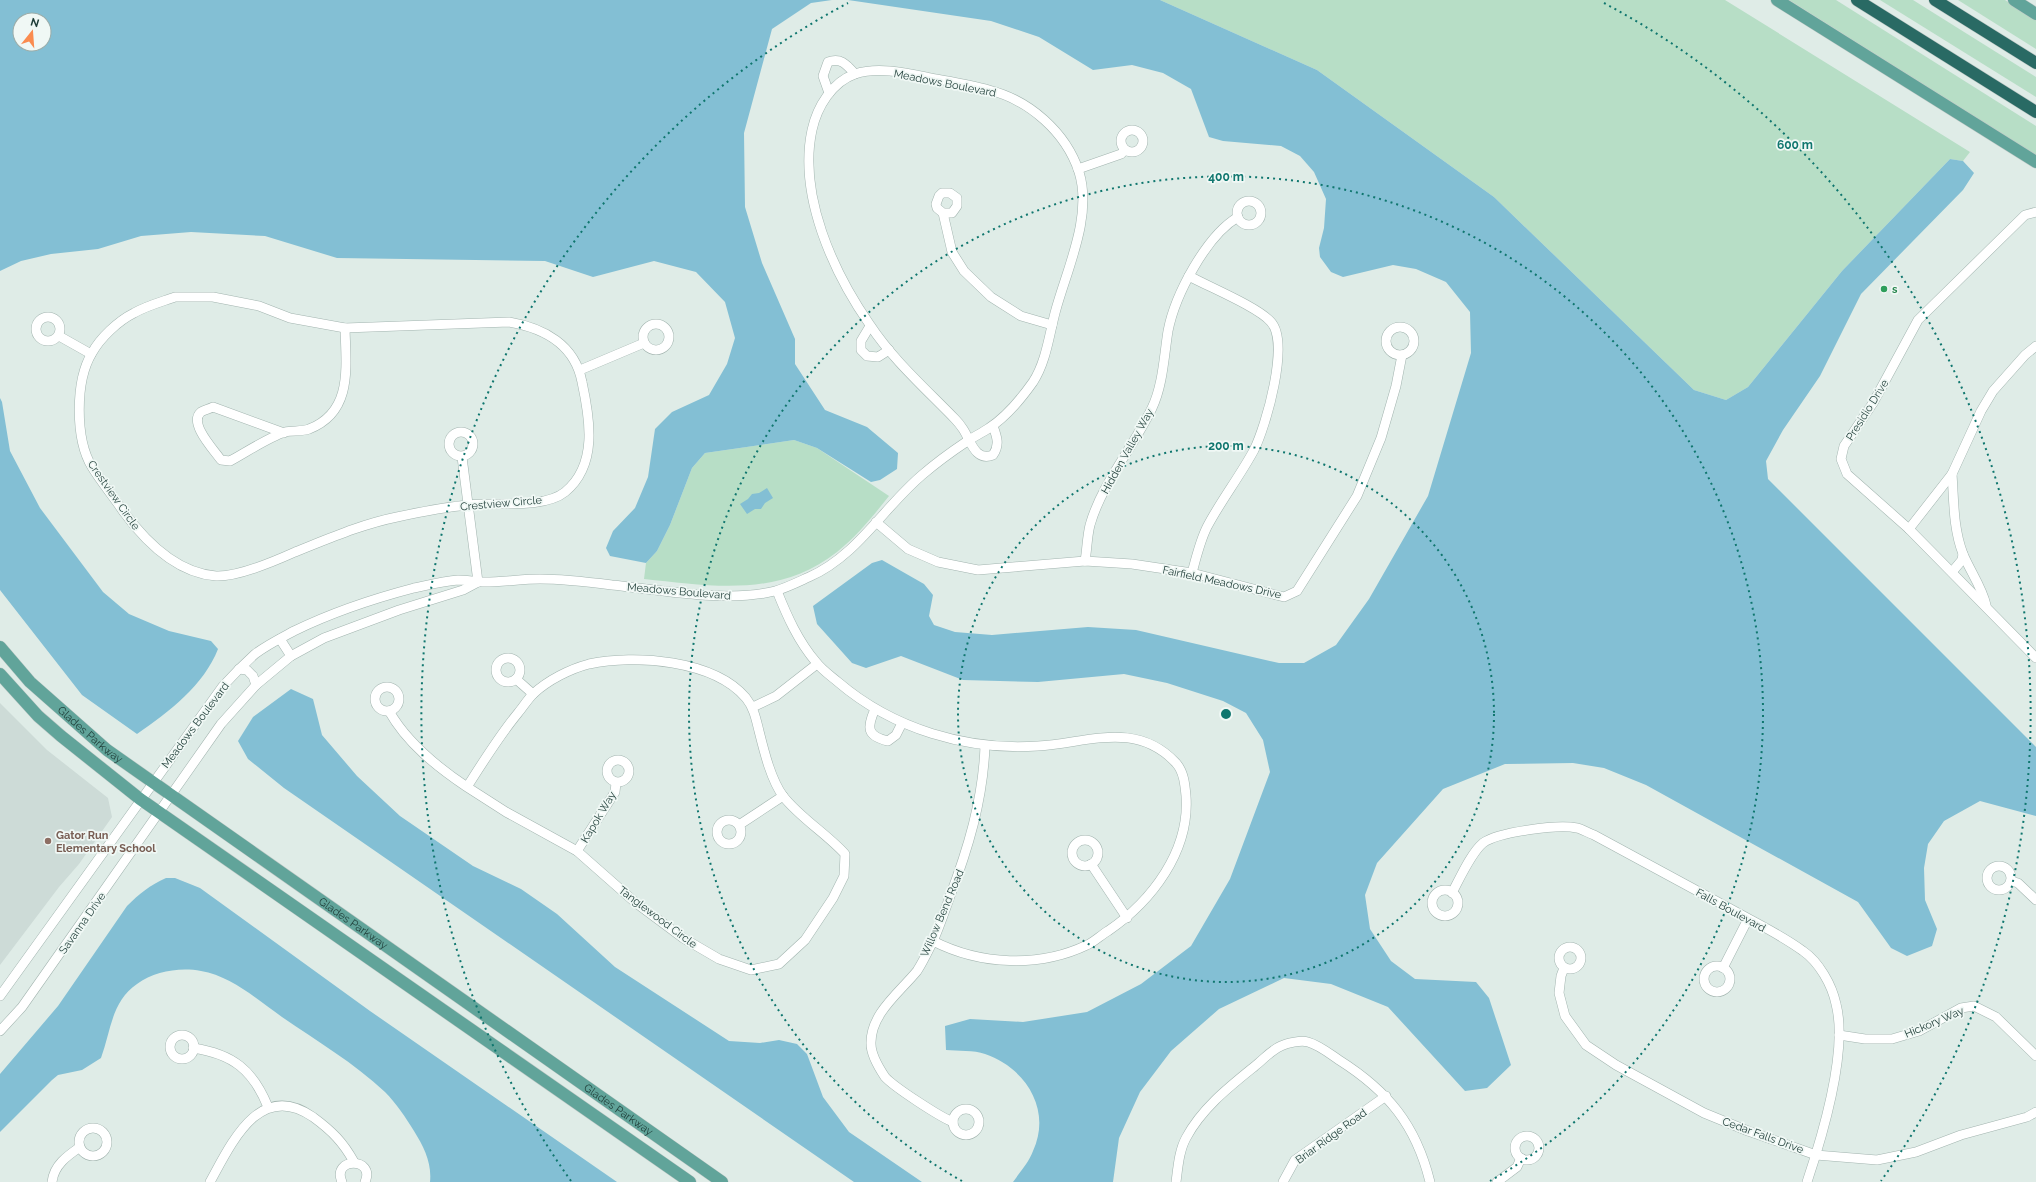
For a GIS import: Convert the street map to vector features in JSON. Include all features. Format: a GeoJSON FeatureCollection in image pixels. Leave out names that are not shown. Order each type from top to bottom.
{"type":"FeatureCollection","features":[{"type":"Feature","properties":{"kind":"highway"},"geometry":{"type":"LineString","coordinates":[[1857,0],[2036,112]]}},
{"type":"Feature","properties":{"kind":"highway"},"geometry":{"type":"LineString","coordinates":[[1935,0],[2036,63]]}},
{"type":"Feature","properties":{"kind":"main road"},"geometry":{"type":"LineString","coordinates":[[1777,0],[2036,162]]}},
{"type":"Feature","properties":{"kind":"main road"},"geometry":{"type":"LineString","coordinates":[[2014,0],[2036,14]]}},
{"type":"Feature","properties":{"kind":"main road","name":"Glades Parkway"},"geometry":{"type":"LineString","coordinates":[[0,647],[36,687],[107,750],[722,1182]]}},
{"type":"Feature","properties":{"kind":"main road","name":"Glades Parkway"},"geometry":{"type":"LineString","coordinates":[[0,674],[38,716],[60,736],[140,799],[690,1182]]}},
{"type":"Feature","properties":{"kind":"street"},"geometry":{"type":"LineString","coordinates":[[829,93],[823,76],[828,62],[835,59],[841,61],[855,74]]}},
{"type":"Feature","properties":{"kind":"street","name":"Meadows Boulevard"},"geometry":{"type":"LineString","coordinates":[[140,799],[223,686],[239,669],[257,653],[280,639],[356,604],[430,585],[460,580],[478,582],[540,579],[725,596],[777,591],[816,574],[843,558],[902,493],[968,440],[993,426],[1017,402],[1036,378],[1045,355],[1063,283],[1079,233],[1082,208],[1082,184],[1078,169],[1063,140],[1046,121],[1010,97],[992,90],[901,72],[879,71],[855,74],[829,93],[815,118],[811,137],[808,156],[810,180],[815,208],[825,243],[850,293],[870,326],[889,350],[955,419],[964,430],[968,440]]}},
{"type":"Feature","properties":{"kind":"street"},"geometry":{"type":"LineString","coordinates":[[1078,169],[1121,154],[1125,150]]}},
{"type":"Feature","properties":{"kind":"street","name":"Presidio Drive"},"geometry":{"type":"LineString","coordinates":[[2036,212],[2025,215],[1918,320],[1873,403],[1844,446],[1841,459],[1846,474],[1909,529],[1987,606],[2036,658]]}},
{"type":"Feature","properties":{"kind":"street"},"geometry":{"type":"LineString","coordinates":[[943,213],[952,252],[964,271],[991,297],[1021,316],[1052,325]]}},
{"type":"Feature","properties":{"kind":"street","name":"Hidden Valley Way"},"geometry":{"type":"LineString","coordinates":[[1085,561],[1090,526],[1100,498],[1152,407],[1160,383],[1169,329],[1179,298],[1189,276],[1211,242],[1228,223],[1238,217]]}},
{"type":"Feature","properties":{"kind":"street"},"geometry":{"type":"LineString","coordinates":[[1189,276],[1262,314],[1272,322],[1278,334],[1279,356],[1269,405],[1255,448],[1207,527],[1192,573]]}},
{"type":"Feature","properties":{"kind":"street","name":"Crestview Circle"},"geometry":{"type":"LineString","coordinates":[[175,297],[213,297],[259,306],[290,318],[345,328],[509,322],[530,325],[545,332],[565,347],[580,370],[589,417],[588,453],[579,477],[563,493],[544,501],[468,505],[394,518],[331,538],[258,568],[217,576],[189,570],[165,556],[136,528],[91,465],[80,436],[79,410],[82,381],[91,354],[108,333],[132,313],[175,297]]}},
{"type":"Feature","properties":{"kind":"street"},"geometry":{"type":"LineString","coordinates":[[870,326],[861,341],[861,350],[867,356],[878,357],[889,350]]}},
{"type":"Feature","properties":{"kind":"street"},"geometry":{"type":"LineString","coordinates":[[284,432],[213,407],[201,412],[197,418],[198,427],[221,460],[230,461],[284,432],[308,430],[330,418],[343,397],[346,376],[345,328]]}},
{"type":"Feature","properties":{"kind":"street"},"geometry":{"type":"LineString","coordinates":[[59,336],[91,354]]}},
{"type":"Feature","properties":{"kind":"street"},"geometry":{"type":"LineString","coordinates":[[580,370],[644,343]]}},
{"type":"Feature","properties":{"kind":"street"},"geometry":{"type":"LineString","coordinates":[[1909,529],[1952,474],[1980,411],[2008,373],[2036,346]]}},
{"type":"Feature","properties":{"kind":"street","name":"Fairfield Meadows Drive"},"geometry":{"type":"LineString","coordinates":[[876,522],[908,549],[938,562],[978,570],[1085,561],[1132,564],[1192,573],[1284,597],[1297,591],[1356,496],[1381,438],[1396,386],[1402,356]]}},
{"type":"Feature","properties":{"kind":"street"},"geometry":{"type":"LineString","coordinates":[[968,440],[977,454],[988,457],[993,455],[998,444],[993,426]]}},
{"type":"Feature","properties":{"kind":"street"},"geometry":{"type":"LineString","coordinates":[[462,457],[478,582]]}},
{"type":"Feature","properties":{"kind":"street"},"geometry":{"type":"LineString","coordinates":[[1952,474],[1955,525],[1963,554],[1984,596],[1987,606]]}},
{"type":"Feature","properties":{"kind":"street"},"geometry":{"type":"LineString","coordinates":[[1952,572],[1962,560],[1963,554]]}},
{"type":"Feature","properties":{"kind":"street","name":"Meadows Boulevard"},"geometry":{"type":"LineString","coordinates":[[160,812],[221,724],[256,685],[291,656],[324,638],[412,605],[463,590],[478,582]]}},
{"type":"Feature","properties":{"kind":"street"},"geometry":{"type":"LineString","coordinates":[[777,591],[790,623],[802,644],[817,664],[845,688],[875,709],[902,723],[938,736],[985,746],[1038,746],[1116,736],[1135,738],[1155,746],[1177,764],[1182,774],[1186,787],[1187,812],[1183,833],[1172,858],[1152,892],[1127,918],[1088,945],[1059,955],[1027,960],[999,961],[971,956],[948,949],[933,941]]}},
{"type":"Feature","properties":{"kind":"street"},"geometry":{"type":"LineString","coordinates":[[280,639],[291,656]]}},
{"type":"Feature","properties":{"kind":"street","name":"Tanglewood Circle"},"geometry":{"type":"LineString","coordinates":[[389,711],[396,724],[434,765],[467,788],[506,812],[577,851],[636,903],[683,938],[720,959],[751,970],[779,964],[805,940],[833,898],[844,876],[845,854],[832,839],[813,825],[783,796],[770,767],[753,707],[746,697],[734,687],[703,670],[684,665],[651,661],[619,660],[588,664],[559,676],[533,694],[508,725],[467,788]]}},
{"type":"Feature","properties":{"kind":"street"},"geometry":{"type":"LineString","coordinates":[[753,707],[776,696],[817,664]]}},
{"type":"Feature","properties":{"kind":"street"},"geometry":{"type":"LineString","coordinates":[[239,669],[247,670],[253,676],[256,685]]}},
{"type":"Feature","properties":{"kind":"street"},"geometry":{"type":"LineString","coordinates":[[516,679],[533,694]]}},
{"type":"Feature","properties":{"kind":"street"},"geometry":{"type":"LineString","coordinates":[[875,709],[869,723],[871,733],[876,738],[888,741],[896,735],[902,723]]}},
{"type":"Feature","properties":{"kind":"street","name":"Willow Bend Road"},"geometry":{"type":"LineString","coordinates":[[953,1122],[941,1118],[886,1078],[876,1063],[871,1044],[873,1027],[886,1006],[917,970],[933,941],[967,850],[984,776],[985,746]]}},
{"type":"Feature","properties":{"kind":"street","name":"Kapok Way"},"geometry":{"type":"LineString","coordinates":[[577,851],[615,792],[616,783]]}},
{"type":"Feature","properties":{"kind":"street"},"geometry":{"type":"LineString","coordinates":[[739,825],[783,796]]}},
{"type":"Feature","properties":{"kind":"street"},"geometry":{"type":"LineString","coordinates":[[0,996],[140,799]]}},
{"type":"Feature","properties":{"kind":"street","name":"Savanna Drive"},"geometry":{"type":"LineString","coordinates":[[0,1031],[22,1007],[160,812]]}},
{"type":"Feature","properties":{"kind":"street","name":"Falls Boulevard"},"geometry":{"type":"LineString","coordinates":[[1452,893],[1470,860],[1483,844],[1501,835],[1554,827],[1576,828],[1594,835],[1804,951],[1824,975],[1836,1004],[1839,1035],[1837,1064],[1816,1155],[1807,1182]]}},
{"type":"Feature","properties":{"kind":"street"},"geometry":{"type":"LineString","coordinates":[[1091,864],[1127,918]]}},
{"type":"Feature","properties":{"kind":"street"},"geometry":{"type":"LineString","coordinates":[[2011,881],[2018,883],[2036,900]]}},
{"type":"Feature","properties":{"kind":"street"},"geometry":{"type":"LineString","coordinates":[[1723,968],[1748,919]]}},
{"type":"Feature","properties":{"kind":"street","name":"Cedar Falls Drive"},"geometry":{"type":"LineString","coordinates":[[1564,968],[1561,976],[1559,993],[1563,1009],[1565,1016],[1586,1045],[1616,1065],[1704,1113],[1816,1155],[1877,1160],[1916,1152],[1961,1135],[2027,1117],[2036,1112]]}},
{"type":"Feature","properties":{"kind":"street","name":"Hickory Way"},"geometry":{"type":"LineString","coordinates":[[1839,1035],[1865,1039],[1892,1039],[1919,1031],[1961,1008],[1974,1006],[1996,1017],[2036,1056]]}},
{"type":"Feature","properties":{"kind":"street"},"geometry":{"type":"LineString","coordinates":[[1176,1182],[1181,1153],[1186,1138],[1208,1108],[1222,1093],[1281,1046],[1307,1042],[1324,1050],[1362,1074],[1386,1096],[1410,1128],[1421,1150],[1430,1182]]}},
{"type":"Feature","properties":{"kind":"street"},"geometry":{"type":"LineString","coordinates":[[193,1048],[214,1051],[232,1059],[249,1074],[261,1088],[268,1107]]}},
{"type":"Feature","properties":{"kind":"street","name":"Briar Ridge Road"},"geometry":{"type":"LineString","coordinates":[[1284,1182],[1295,1160],[1386,1096]]}},
{"type":"Feature","properties":{"kind":"street"},"geometry":{"type":"LineString","coordinates":[[210,1182],[238,1134],[255,1116],[268,1107],[285,1105],[302,1109],[324,1125],[345,1145],[354,1162]]}},
{"type":"Feature","properties":{"kind":"street"},"geometry":{"type":"LineString","coordinates":[[52,1182],[53,1176],[63,1160],[80,1147]]}},
{"type":"Feature","properties":{"kind":"street"},"geometry":{"type":"LineString","coordinates":[[1498,1182],[1517,1167],[1521,1158]]}},
{"type":"Feature","properties":{"kind":"street"},"geometry":{"type":"LineString","coordinates":[[342,1182],[340,1176],[341,1171],[348,1163],[354,1162],[363,1166],[366,1171],[367,1176],[365,1182]]}},
{"type":"Feature","properties":{"kind":"shaded area","name":"Gator Run Elementary School"},"geometry":{"type":"Polygon","coordinates":[[[0,703],[47,750],[108,798],[112,817],[79,864],[59,887],[0,965],[0,703]]]}},
{"type":"Feature","properties":{"kind":"green space"},"geometry":{"type":"Polygon","coordinates":[[[1160,0],[1725,0],[1970,152],[1963,161],[1950,159],[1842,271],[1748,387],[1726,400],[1694,390],[1494,197],[1317,70],[1160,0]]]}},
{"type":"Feature","properties":{"kind":"green space"},"geometry":{"type":"Polygon","coordinates":[[[1789,0],[1836,0],[2036,126],[2036,155],[1789,0]]]}},
{"type":"Feature","properties":{"kind":"green space"},"geometry":{"type":"Polygon","coordinates":[[[1880,0],[1913,0],[2036,77],[2036,97],[1880,0]]]}},
{"type":"Feature","properties":{"kind":"green space"},"geometry":{"type":"Polygon","coordinates":[[[1958,0],[2005,0],[2036,20],[2036,49],[1958,0]]]}},
{"type":"Feature","properties":{"kind":"green space"},"geometry":{"type":"Polygon","coordinates":[[[794,440],[817,448],[889,496],[864,526],[844,546],[815,567],[792,577],[768,583],[720,586],[644,579],[646,563],[657,551],[670,525],[692,468],[705,453],[794,440]]]}},
{"type":"Feature","properties":{"kind":"water"},"geometry":{"type":"Polygon","coordinates":[[[0,0],[832,0],[811,3],[772,29],[744,133],[745,207],[762,263],[795,339],[795,364],[825,410],[867,427],[898,453],[897,469],[880,480],[871,482],[817,448],[794,440],[705,453],[692,468],[670,525],[657,551],[646,563],[610,556],[606,548],[613,531],[635,508],[648,477],[655,429],[672,412],[709,395],[727,364],[735,338],[725,302],[696,272],[654,261],[593,277],[545,261],[337,258],[265,236],[191,232],[141,236],[98,249],[51,254],[21,261],[0,271],[0,0]]]}},
{"type":"Feature","properties":{"kind":"water"},"geometry":{"type":"Polygon","coordinates":[[[848,0],[1160,0],[1317,70],[1494,197],[1694,390],[1726,400],[1748,387],[1842,271],[1950,159],[1963,161],[1974,173],[1963,190],[1861,294],[1820,376],[1783,430],[1766,461],[1768,479],[2036,747],[2036,816],[1980,801],[1944,821],[1928,844],[1924,868],[1925,900],[1937,929],[1932,946],[1907,956],[1891,948],[1858,902],[1646,785],[1604,768],[1573,763],[1505,764],[1443,789],[1377,863],[1365,895],[1370,929],[1391,961],[1415,979],[1476,982],[1489,998],[1511,1065],[1487,1088],[1465,1091],[1388,1007],[1331,984],[1284,978],[1219,1009],[1171,1051],[1140,1092],[1119,1138],[1113,1182],[1013,1182],[1029,1159],[1038,1136],[1039,1121],[1037,1106],[1032,1092],[1012,1069],[1000,1061],[981,1053],[946,1050],[945,1026],[970,1019],[1023,1022],[1087,1012],[1141,984],[1191,946],[1230,879],[1270,772],[1263,740],[1246,713],[1223,701],[1167,683],[1124,674],[1038,682],[963,680],[901,656],[866,668],[852,663],[817,624],[813,606],[872,563],[882,560],[924,584],[933,595],[929,616],[934,625],[955,632],[992,635],[1088,627],[1136,630],[1279,663],[1304,663],[1336,645],[1369,599],[1428,496],[1471,353],[1470,312],[1446,282],[1416,269],[1393,265],[1343,277],[1331,272],[1320,257],[1319,248],[1324,228],[1326,199],[1314,172],[1300,156],[1281,146],[1223,141],[1209,137],[1191,89],[1163,73],[1132,65],[1093,70],[1039,37],[991,21],[848,0]]]}},
{"type":"Feature","properties":{"kind":"water"},"geometry":{"type":"Polygon","coordinates":[[[0,398],[2,402],[10,451],[40,508],[103,592],[129,614],[169,631],[211,641],[218,649],[212,662],[195,686],[173,707],[137,734],[82,695],[0,590],[0,398]]]}},
{"type":"Feature","properties":{"kind":"water"},"geometry":{"type":"Polygon","coordinates":[[[767,488],[773,498],[765,503],[761,509],[755,509],[747,514],[740,504],[748,499],[752,494],[759,493],[767,488]]]}},
{"type":"Feature","properties":{"kind":"water"},"geometry":{"type":"Polygon","coordinates":[[[291,689],[313,699],[322,735],[357,776],[400,816],[473,866],[521,889],[557,914],[615,967],[729,1041],[760,1043],[779,1040],[797,1044],[807,1054],[823,1097],[849,1132],[922,1182],[854,1182],[284,788],[248,759],[238,741],[253,717],[291,689]]]}},
{"type":"Feature","properties":{"kind":"water"},"geometry":{"type":"Polygon","coordinates":[[[166,878],[175,878],[200,888],[370,1011],[617,1182],[430,1182],[430,1168],[421,1143],[401,1111],[385,1092],[373,1081],[254,996],[233,983],[212,974],[193,970],[176,970],[160,973],[144,980],[128,991],[117,1008],[101,1058],[82,1070],[58,1075],[0,1132],[0,1074],[58,1006],[127,906],[145,890],[166,878]]]}},
{"type":"Feature","properties":{"kind":"place","name":"s"},"geometry":{"type":"Point","coordinates":[1884,289]}},
{"type":"Feature","properties":{"kind":"place","name":"Gator Run Elementary School"},"geometry":{"type":"Point","coordinates":[48,841]}}]}
